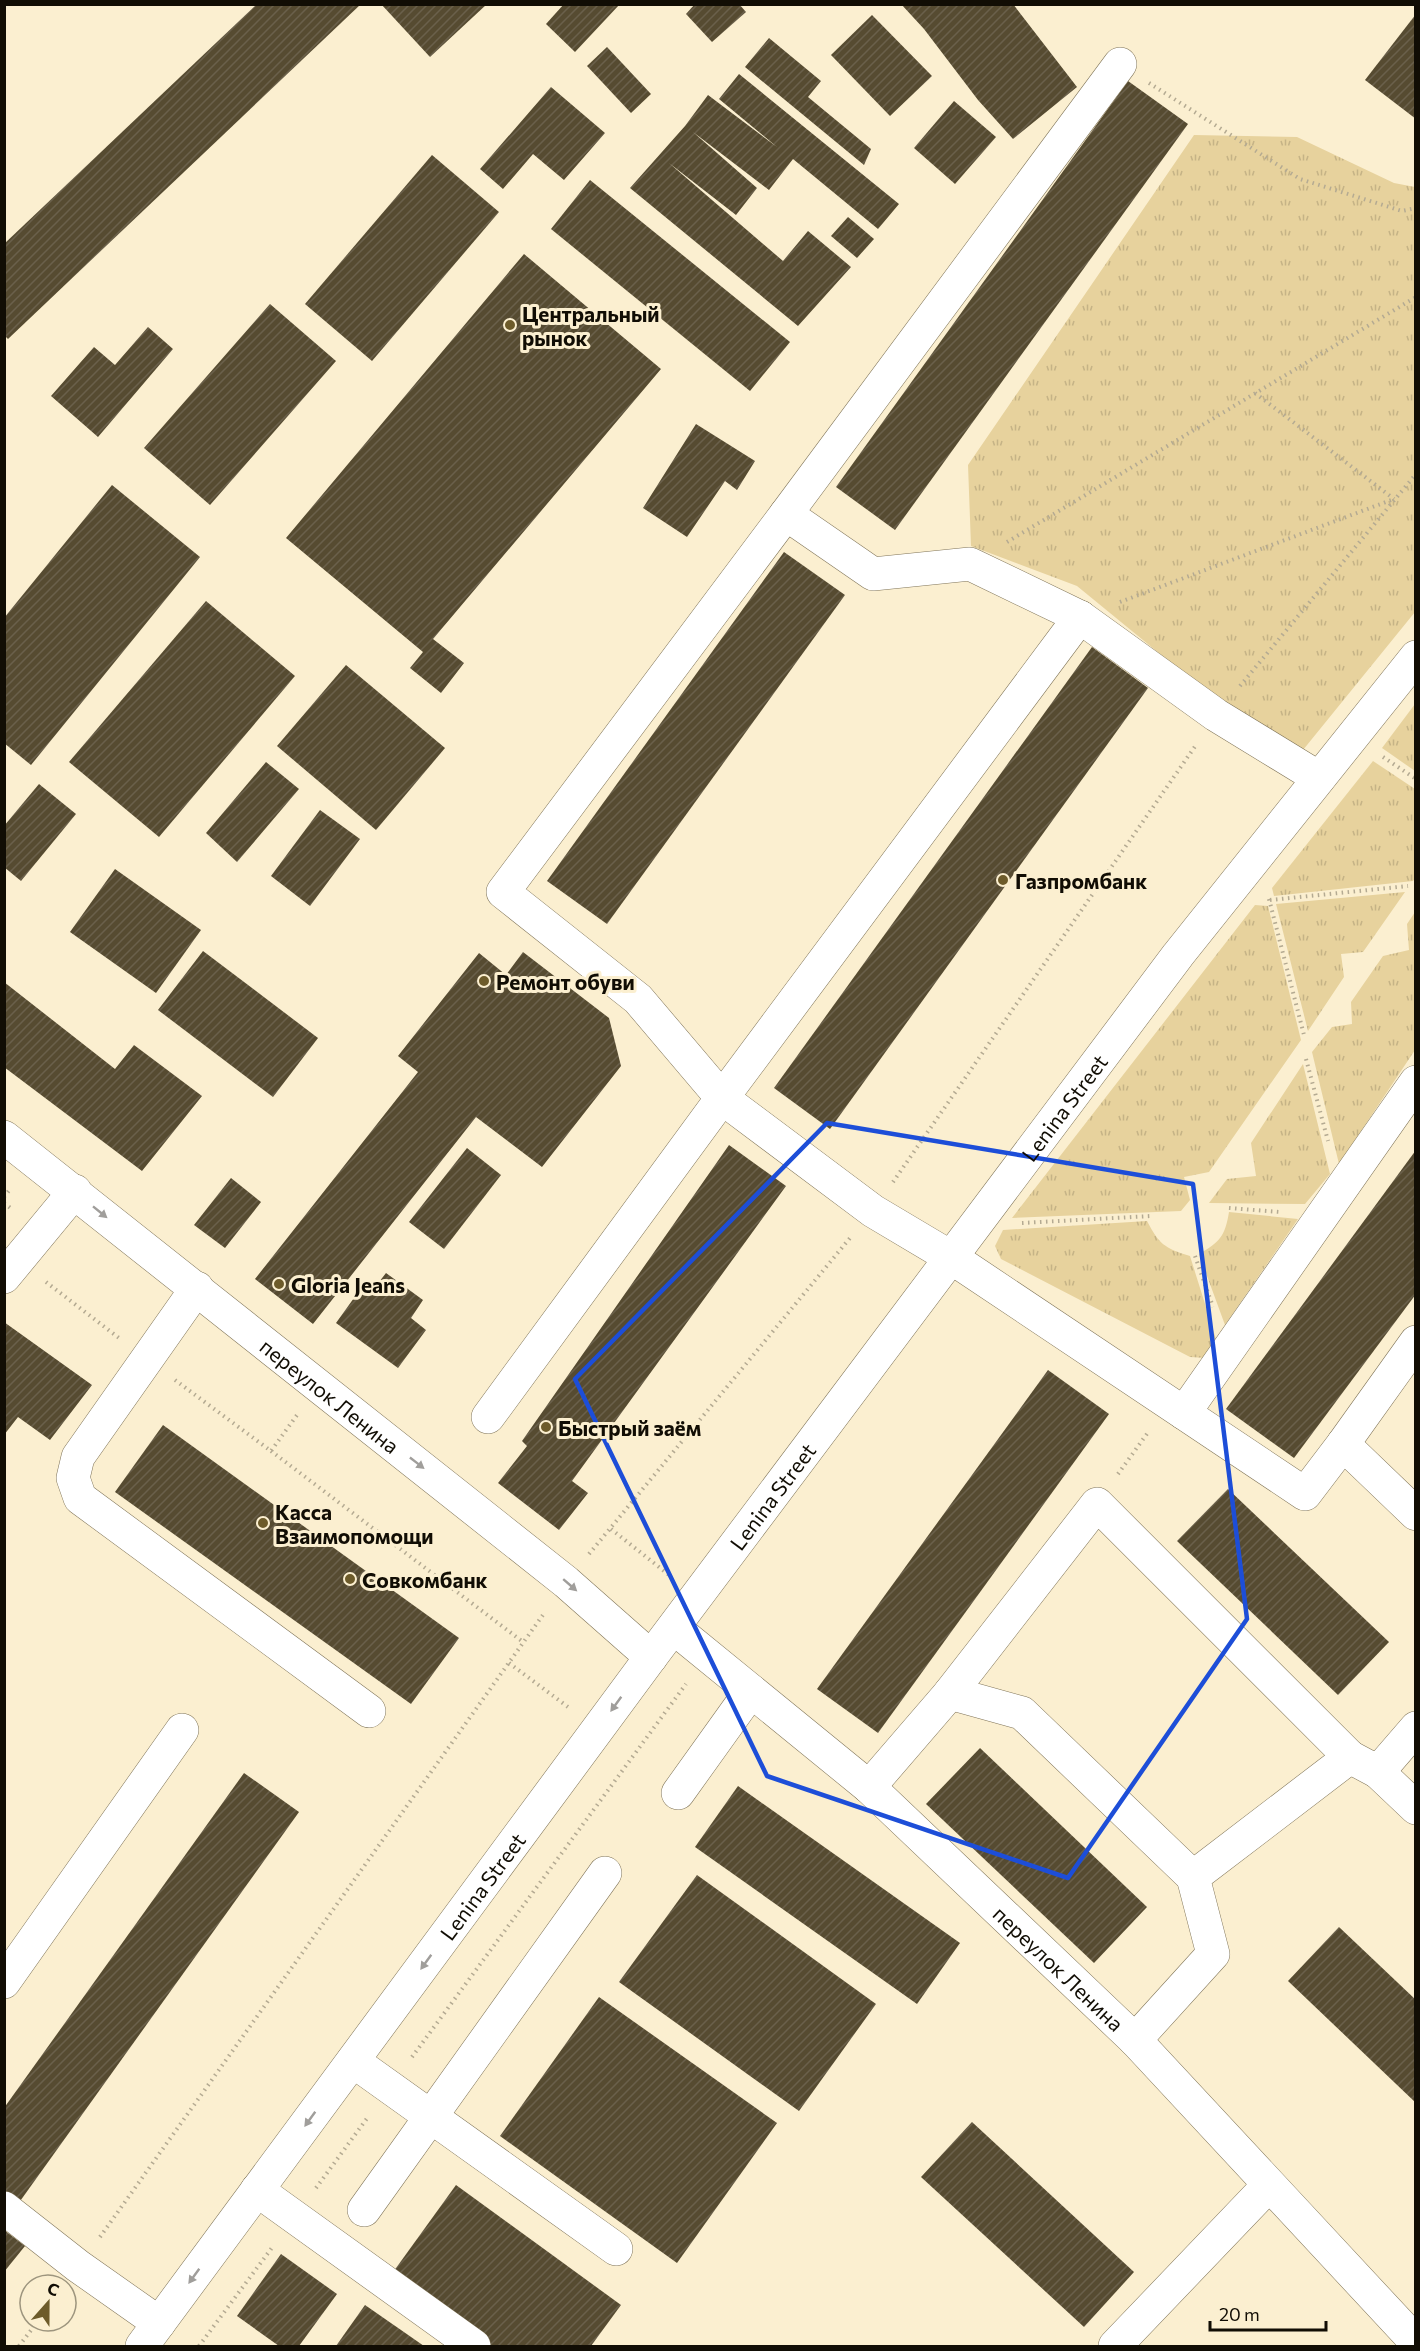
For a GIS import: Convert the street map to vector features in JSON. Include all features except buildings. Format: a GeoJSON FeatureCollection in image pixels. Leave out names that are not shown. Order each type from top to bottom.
{"type":"FeatureCollection","features":[{"type":"Feature","properties":{"kind":"street"},"geometry":{"type":"LineString","coordinates":[[1120,64],[503,892],[638,999],[722,1098],[873,1211],[952,1257],[1305,1494],[1416,1342]]}},
{"type":"Feature","properties":{"kind":"street"},"geometry":{"type":"LineString","coordinates":[[786,514],[873,574],[970,564],[1080,617],[1216,715],[1319,778]]}},
{"type":"Feature","properties":{"kind":"street"},"geometry":{"type":"LineString","coordinates":[[488,1417],[1080,617]]}},
{"type":"Feature","properties":{"kind":"street","name":"Lenina Street"},"geometry":{"type":"LineString","coordinates":[[150,2335],[651,1657],[1178,955],[1416,657]]}},
{"type":"Feature","properties":{"kind":"street"},"geometry":{"type":"LineString","coordinates":[[1176,1408],[1228,1350],[1416,1082]]}},
{"type":"Feature","properties":{"kind":"street","name":"переулок Ленина"},"geometry":{"type":"LineString","coordinates":[[4,1137],[566,1582],[651,1657]]}},
{"type":"Feature","properties":{"kind":"street"},"geometry":{"type":"LineString","coordinates":[[4,1277],[75,1191]]}},
{"type":"Feature","properties":{"kind":"street"},"geometry":{"type":"LineString","coordinates":[[197,1288],[78,1457],[73,1478],[80,1498],[369,1711]]}},
{"type":"Feature","properties":{"kind":"street"},"geometry":{"type":"LineString","coordinates":[[1343,1444],[1416,1514]]}},
{"type":"Feature","properties":{"kind":"street"},"geometry":{"type":"LineString","coordinates":[[869,1787],[950,1693],[1097,1504],[1350,1756],[1378,1772],[1416,1809]]}},
{"type":"Feature","properties":{"kind":"street","name":"переулок Ленина"},"geometry":{"type":"LineString","coordinates":[[674,1628],[869,1787],[1135,2040],[1416,2342]]}},
{"type":"Feature","properties":{"kind":"street"},"geometry":{"type":"LineString","coordinates":[[678,1793],[751,1690]]}},
{"type":"Feature","properties":{"kind":"street"},"geometry":{"type":"LineString","coordinates":[[950,1693],[1022,1713],[1193,1877],[1214,1953],[1135,2040]]}},
{"type":"Feature","properties":{"kind":"street"},"geometry":{"type":"LineString","coordinates":[[1378,1772],[1416,1728]]}},
{"type":"Feature","properties":{"kind":"street"},"geometry":{"type":"LineString","coordinates":[[4,1982],[182,1730]]}},
{"type":"Feature","properties":{"kind":"street"},"geometry":{"type":"LineString","coordinates":[[1193,1877],[1350,1756]]}},
{"type":"Feature","properties":{"kind":"street"},"geometry":{"type":"LineString","coordinates":[[364,2210],[605,1874]]}},
{"type":"Feature","properties":{"kind":"street"},"geometry":{"type":"LineString","coordinates":[[353,2061],[616,2249]]}},
{"type":"Feature","properties":{"kind":"street"},"geometry":{"type":"LineString","coordinates":[[1115,2346],[1269,2185]]}},
{"type":"Feature","properties":{"kind":"street"},"geometry":{"type":"LineString","coordinates":[[257,2190],[474,2346]]}},
{"type":"Feature","properties":{"kind":"street"},"geometry":{"type":"LineString","coordinates":[[4,2208],[78,2266],[150,2335]]}},
{"type":"Feature","properties":{"kind":"path"},"geometry":{"type":"LineString","coordinates":[[1120,64],[1300,179],[1402,211],[1416,208]]}},
{"type":"Feature","properties":{"kind":"path"},"geometry":{"type":"LineString","coordinates":[[970,564],[1416,297]]}},
{"type":"Feature","properties":{"kind":"path"},"geometry":{"type":"LineString","coordinates":[[1255,393],[1395,499]]}},
{"type":"Feature","properties":{"kind":"path"},"geometry":{"type":"LineString","coordinates":[[78,2266],[566,1582],[873,1211],[1216,715],[1416,474]]}},
{"type":"Feature","properties":{"kind":"path"},"geometry":{"type":"LineString","coordinates":[[1080,617],[1395,499]]}},
{"type":"Feature","properties":{"kind":"path"},"geometry":{"type":"LineString","coordinates":[[1239,879],[1270,900],[1408,886]]}},
{"type":"Feature","properties":{"kind":"path"},"geometry":{"type":"LineString","coordinates":[[1270,900],[1304,1035]]}},
{"type":"Feature","properties":{"kind":"path"},"geometry":{"type":"LineString","coordinates":[[1306,1059],[1341,1188]]}},
{"type":"Feature","properties":{"kind":"path"},"geometry":{"type":"LineString","coordinates":[[4,1203],[43,1231],[45,1281],[147,1359]]}},
{"type":"Feature","properties":{"kind":"path"},"geometry":{"type":"LineString","coordinates":[[1229,1208],[1323,1215]]}},
{"type":"Feature","properties":{"kind":"path"},"geometry":{"type":"LineString","coordinates":[[976,1225],[1151,1216]]}},
{"type":"Feature","properties":{"kind":"path"},"geometry":{"type":"LineString","coordinates":[[1195,1256],[1228,1350]]}},
{"type":"Feature","properties":{"kind":"path"},"geometry":{"type":"LineString","coordinates":[[1097,1504],[1176,1408]]}},
{"type":"Feature","properties":{"kind":"path"},"geometry":{"type":"LineString","coordinates":[[271,1451],[523,1642]]}},
{"type":"Feature","properties":{"kind":"path"},"geometry":{"type":"LineString","coordinates":[[200,2346],[707,1655]]}},
{"type":"Feature","properties":{"kind":"path"},"geometry":{"type":"LineString","coordinates":[[19,2346],[29,2333]]}},
{"type":"Feature","properties":{"kind":"highlighted area"},"geometry":{"type":"Polygon","coordinates":[[[827,1123],[1193,1184],[1247,1619],[1068,1878],[767,1776],[575,1379],[827,1123]]]}},
{"type":"Feature","properties":{"kind":"green space"},"geometry":{"type":"Polygon","coordinates":[[[1194,135],[1297,137],[1394,183],[1415,187],[1415,612],[1303,750],[1204,690],[1077,586],[971,546],[968,465],[1194,135]]]}},
{"type":"Feature","properties":{"kind":"green space"},"geometry":{"type":"Polygon","coordinates":[[[1415,704],[1416,771],[1382,748],[1415,704]]]}},
{"type":"Feature","properties":{"kind":"green space"},"geometry":{"type":"Polygon","coordinates":[[[1373,761],[1415,789],[1416,877],[1413,881],[1274,896],[1272,888],[1373,761]]]}},
{"type":"Feature","properties":{"kind":"green space"},"geometry":{"type":"Polygon","coordinates":[[[1405,892],[1363,952],[1341,954],[1344,977],[1308,1031],[1276,904],[1405,892]]]}},
{"type":"Feature","properties":{"kind":"green space"},"geometry":{"type":"Polygon","coordinates":[[[1255,905],[1268,906],[1301,1040],[1209,1172],[1184,1177],[1190,1200],[1181,1211],[1012,1218],[1255,905]]]}},
{"type":"Feature","properties":{"kind":"green space"},"geometry":{"type":"Polygon","coordinates":[[[1415,912],[1415,1050],[1339,1164],[1312,1052],[1332,1027],[1352,1024],[1351,1002],[1383,956],[1409,950],[1407,924],[1415,912]]]}},
{"type":"Feature","properties":{"kind":"green space"},"geometry":{"type":"Polygon","coordinates":[[[1303,1064],[1330,1174],[1305,1204],[1209,1203],[1227,1179],[1256,1176],[1251,1143],[1303,1064]]]}},
{"type":"Feature","properties":{"kind":"green space"},"geometry":{"type":"Polygon","coordinates":[[[1229,1212],[1298,1219],[1225,1325],[1199,1254],[1220,1238],[1226,1227],[1229,1212]]]}},
{"type":"Feature","properties":{"kind":"green space"},"geometry":{"type":"Polygon","coordinates":[[[1147,1221],[1163,1244],[1190,1256],[1216,1339],[1206,1358],[1190,1357],[1001,1259],[995,1246],[1003,1230],[1147,1221]]]}},
{"type":"Feature","properties":{"kind":"place","name":"Центральный рынок"},"geometry":{"type":"Point","coordinates":[510,325]}},
{"type":"Feature","properties":{"kind":"place","name":"Газпромбанк"},"geometry":{"type":"Point","coordinates":[1003,880]}},
{"type":"Feature","properties":{"kind":"place","name":"Ремонт обуви"},"geometry":{"type":"Point","coordinates":[484,981]}},
{"type":"Feature","properties":{"kind":"place","name":"Gloria Jeans"},"geometry":{"type":"Point","coordinates":[279,1284]}},
{"type":"Feature","properties":{"kind":"place","name":"Быстрый заём"},"geometry":{"type":"Point","coordinates":[546,1427]}},
{"type":"Feature","properties":{"kind":"place","name":"Касса Взаимопомощи"},"geometry":{"type":"Point","coordinates":[263,1523]}},
{"type":"Feature","properties":{"kind":"place","name":"Совкомбанк"},"geometry":{"type":"Point","coordinates":[350,1579]}}]}
